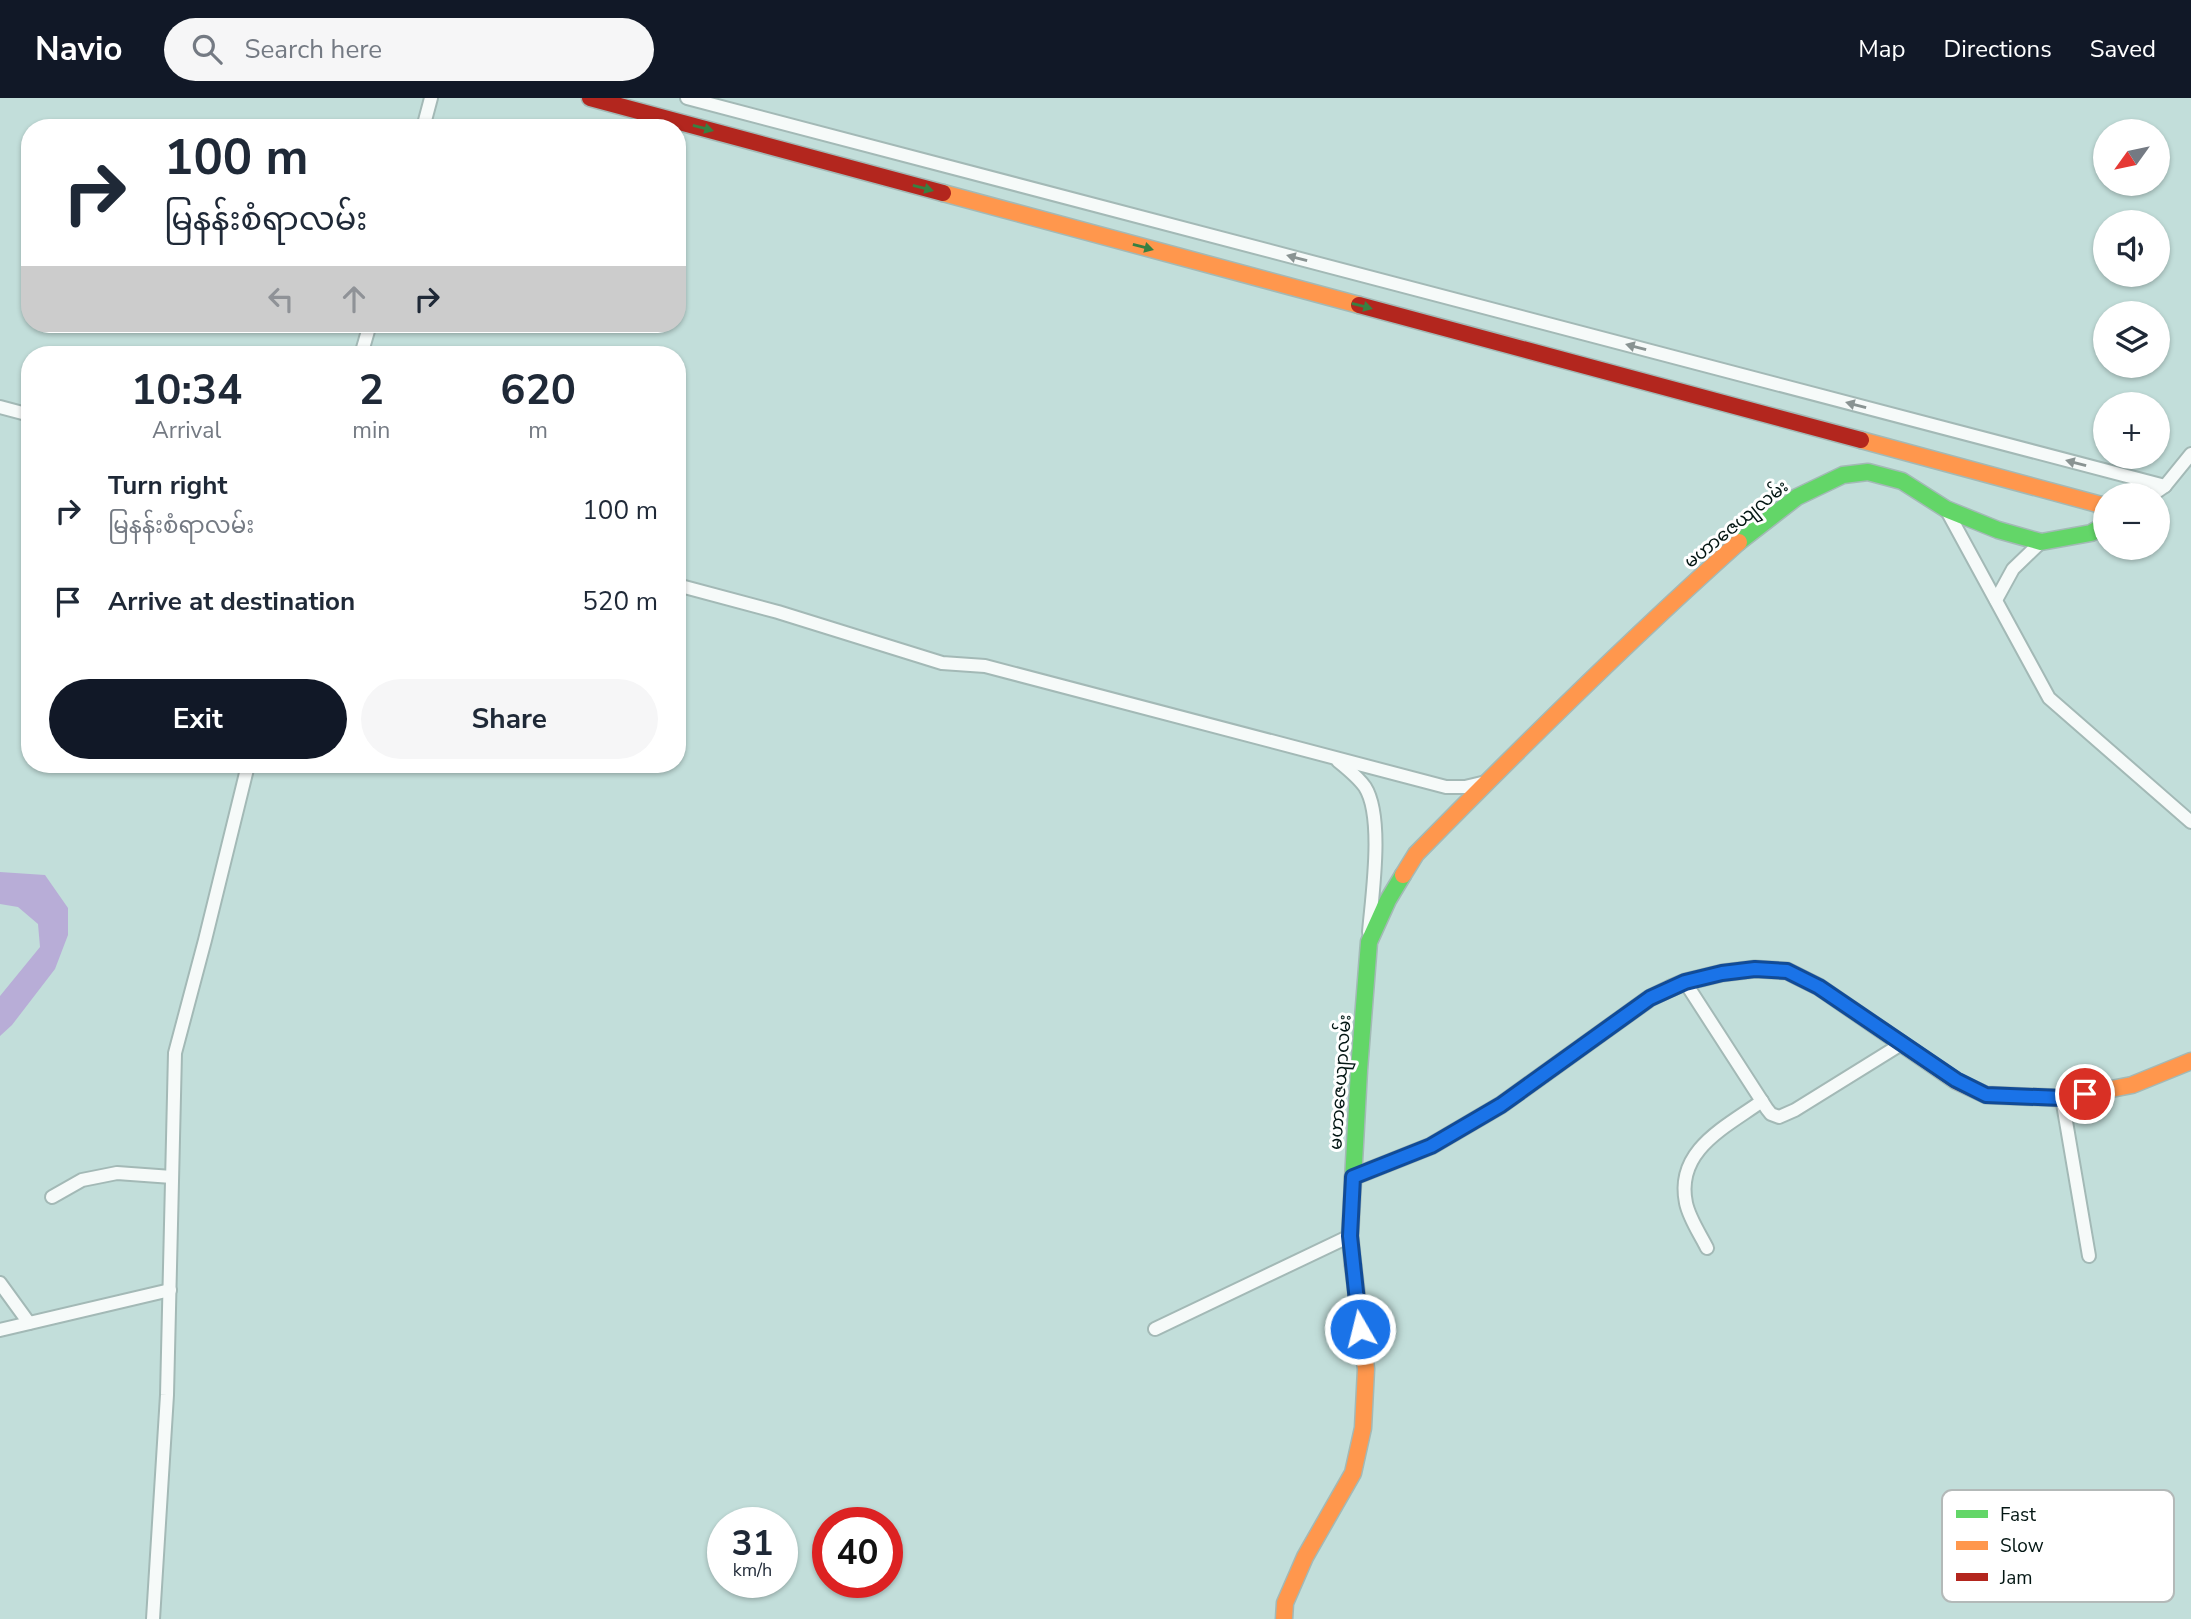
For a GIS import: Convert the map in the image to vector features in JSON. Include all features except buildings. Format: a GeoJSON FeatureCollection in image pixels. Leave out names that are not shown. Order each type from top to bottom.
{"type":"FeatureCollection","features":[{"type":"Feature","properties":{"kind":"street"},"geometry":{"type":"LineString","coordinates":[[425,119],[431,98]]}},
{"type":"Feature","properties":{"kind":"street"},"geometry":{"type":"LineString","coordinates":[[590,98],[668,119]]}},
{"type":"Feature","properties":{"kind":"street"},"geometry":{"type":"LineString","coordinates":[[687,98],[2154,483]]}},
{"type":"Feature","properties":{"kind":"street"},"geometry":{"type":"LineString","coordinates":[[686,124],[2093,503]]}},
{"type":"Feature","properties":{"kind":"street"},"geometry":{"type":"LineString","coordinates":[[0,407],[21,413]]}},
{"type":"Feature","properties":{"kind":"street"},"geometry":{"type":"LineString","coordinates":[[2167,483],[2191,454]]}},
{"type":"Feature","properties":{"kind":"street","name":"မဟာဇေယျလမ်း"},"geometry":{"type":"LineString","coordinates":[[1461,811],[1486,782],[1666,607],[1743,538],[1797,497],[1843,475],[1868,472],[1889,476],[1902,481],[1946,509],[1998,530],[2041,542],[2093,532]]}},
{"type":"Feature","properties":{"kind":"street"},"geometry":{"type":"LineString","coordinates":[[1946,509],[2049,698],[2191,822]]}},
{"type":"Feature","properties":{"kind":"street"},"geometry":{"type":"LineString","coordinates":[[1996,600],[2013,569],[2041,542]]}},
{"type":"Feature","properties":{"kind":"street"},"geometry":{"type":"LineString","coordinates":[[686,587],[778,612],[943,663],[985,666],[1446,787],[1465,787],[1486,782]]}},
{"type":"Feature","properties":{"kind":"street"},"geometry":{"type":"LineString","coordinates":[[1335,758],[1366,789],[1374,810],[1376,827],[1369,942]]}},
{"type":"Feature","properties":{"kind":"street"},"geometry":{"type":"LineString","coordinates":[[153,1619],[167,1395],[175,1053],[246,773]]}},
{"type":"Feature","properties":{"kind":"street","name":"မဟာဇေယျာလမ်း"},"geometry":{"type":"LineString","coordinates":[[1284,1619],[1285,1603],[1305,1557],[1353,1473],[1363,1427],[1366,1369],[1350,1236],[1369,942],[1388,900],[1416,854],[1461,811]]}},
{"type":"Feature","properties":{"kind":"street"},"geometry":{"type":"LineString","coordinates":[[1353,1177],[1431,1146],[1490,1112],[1650,998],[1685,982],[1722,973],[1755,969],[1787,971],[1819,987],[1956,1080],[1986,1095],[2062,1098],[2132,1085],[2191,1061]]}},
{"type":"Feature","properties":{"kind":"street"},"geometry":{"type":"LineString","coordinates":[[1685,982],[1771,1115],[1779,1117],[1788,1114],[1903,1043]]}},
{"type":"Feature","properties":{"kind":"street"},"geometry":{"type":"LineString","coordinates":[[2062,1098],[2089,1255]]}},
{"type":"Feature","properties":{"kind":"street"},"geometry":{"type":"LineString","coordinates":[[1707,1248],[1686,1203],[1684,1185],[1691,1159],[1702,1144],[1762,1101]]}},
{"type":"Feature","properties":{"kind":"street"},"geometry":{"type":"LineString","coordinates":[[52,1198],[82,1180],[117,1173],[172,1178]]}},
{"type":"Feature","properties":{"kind":"street"},"geometry":{"type":"LineString","coordinates":[[1155,1329],[1350,1236]]}},
{"type":"Feature","properties":{"kind":"street"},"geometry":{"type":"LineString","coordinates":[[0,1283],[29,1323]]}},
{"type":"Feature","properties":{"kind":"street"},"geometry":{"type":"LineString","coordinates":[[0,1330],[170,1290]]}},
{"type":"Feature","properties":{"kind":"shaded area"},"geometry":{"type":"Polygon","coordinates":[[[0,872],[45,875],[68,908],[68,935],[55,969],[12,1025],[0,1036],[0,996],[40,947],[38,924],[18,907],[0,904],[0,872]]]}},
{"type":"Feature","properties":{"kind":"traffic: fast"},"geometry":{"type":"LineString","coordinates":[[1739,542],[1797,497],[1843,475],[1868,472],[1902,481],[1946,509],[1998,530],[2041,542],[2093,532]]}},
{"type":"Feature","properties":{"kind":"traffic: fast"},"geometry":{"type":"LineString","coordinates":[[1353,1265],[1350,1236],[1369,942],[1403,875]]}},
{"type":"Feature","properties":{"kind":"traffic: slow"},"geometry":{"type":"LineString","coordinates":[[943,193],[1359,305]]}},
{"type":"Feature","properties":{"kind":"traffic: slow"},"geometry":{"type":"LineString","coordinates":[[1861,440],[2093,503]]}},
{"type":"Feature","properties":{"kind":"traffic: slow"},"geometry":{"type":"LineString","coordinates":[[1403,875],[1416,854],[1535,735],[1739,542]]}},
{"type":"Feature","properties":{"kind":"traffic: slow"},"geometry":{"type":"LineString","coordinates":[[1353,1177],[1431,1146],[1501,1105],[1650,998],[1671,988]]}},
{"type":"Feature","properties":{"kind":"traffic: slow"},"geometry":{"type":"LineString","coordinates":[[2075,1096],[2132,1085],[2191,1061]]}},
{"type":"Feature","properties":{"kind":"traffic: slow"},"geometry":{"type":"LineString","coordinates":[[1284,1619],[1285,1603],[1305,1557],[1353,1473],[1363,1428],[1366,1369],[1353,1265]]}},
{"type":"Feature","properties":{"kind":"traffic: jam"},"geometry":{"type":"LineString","coordinates":[[590,98],[668,119]]}},
{"type":"Feature","properties":{"kind":"traffic: jam"},"geometry":{"type":"LineString","coordinates":[[686,124],[943,193]]}},
{"type":"Feature","properties":{"kind":"traffic: jam"},"geometry":{"type":"LineString","coordinates":[[1359,305],[1861,440]]}},
{"type":"Feature","properties":{"kind":"traffic: jam"},"geometry":{"type":"LineString","coordinates":[[1671,988],[1722,973],[1755,969],[1787,971],[1819,987],[1956,1081],[1986,1095],[2062,1098],[2075,1096]]}},
{"type":"Feature","properties":{"kind":"route"},"geometry":{"type":"LineString","coordinates":[[1360,1329],[1350,1236],[1353,1177],[1431,1146],[1501,1105],[1650,998],[1685,982],[1755,969],[1787,971],[1819,987],[1956,1080],[1986,1095],[2062,1098],[2085,1094]]}}]}
